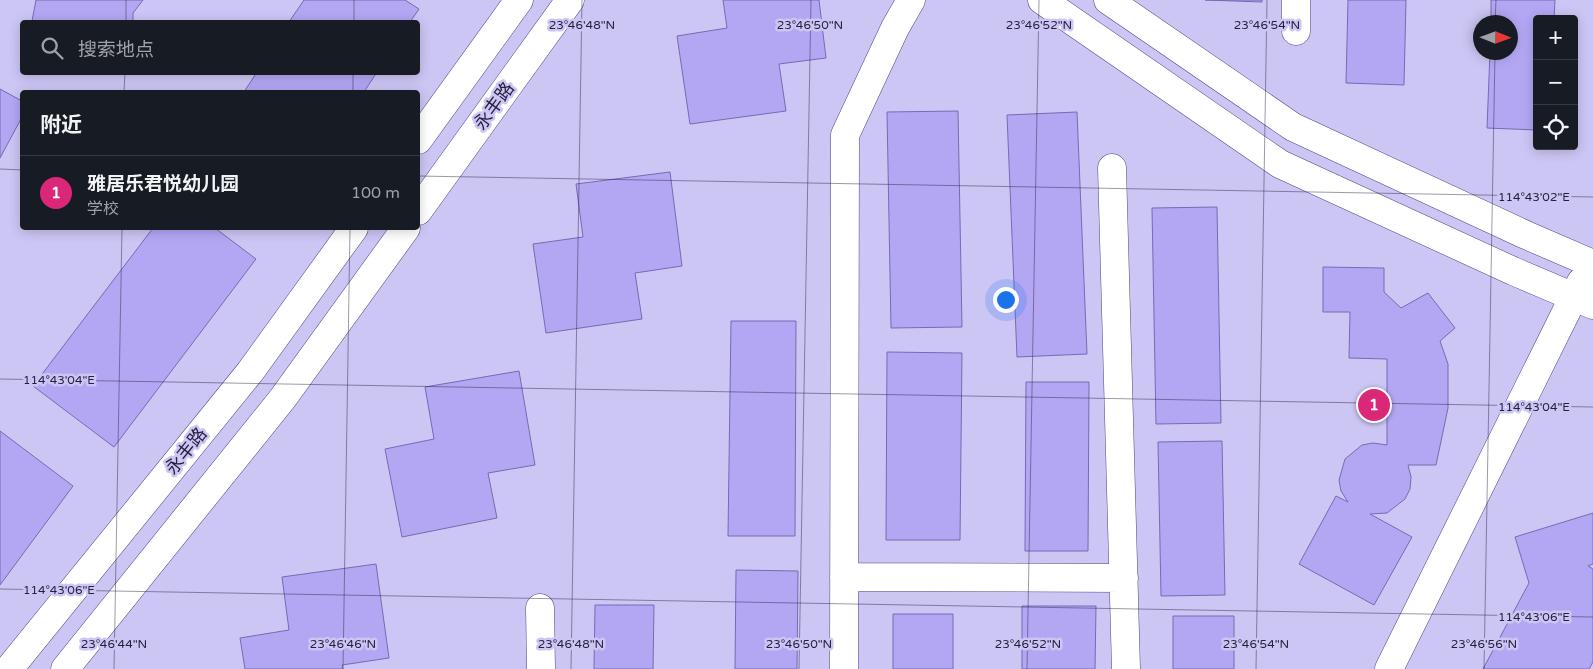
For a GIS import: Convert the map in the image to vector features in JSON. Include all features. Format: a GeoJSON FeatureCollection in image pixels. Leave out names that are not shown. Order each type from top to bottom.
{"type":"FeatureCollection","features":[{"type":"Feature","properties":{"kind":"street"},"geometry":{"type":"LineString","coordinates":[[420,137],[519,0]]}},
{"type":"Feature","properties":{"kind":"street","name":"永丰路"},"geometry":{"type":"LineString","coordinates":[[420,208],[570,0]]}},
{"type":"Feature","properties":{"kind":"street"},"geometry":{"type":"LineString","coordinates":[[844,669],[845,135],[895,28],[911,0]]}},
{"type":"Feature","properties":{"kind":"street"},"geometry":{"type":"LineString","coordinates":[[1042,0],[1280,164],[1583,301]]}},
{"type":"Feature","properties":{"kind":"street"},"geometry":{"type":"LineString","coordinates":[[1108,0],[1293,127],[1526,235],[1592,262],[1583,301],[1390,669]]}},
{"type":"Feature","properties":{"kind":"street"},"geometry":{"type":"LineString","coordinates":[[1296,0],[1296,31]]}},
{"type":"Feature","properties":{"kind":"street"},"geometry":{"type":"LineString","coordinates":[[1112,168],[1126,669]]}},
{"type":"Feature","properties":{"kind":"street","name":"永丰路"},"geometry":{"type":"LineString","coordinates":[[9,669],[250,372],[353,230]]}},
{"type":"Feature","properties":{"kind":"street"},"geometry":{"type":"LineString","coordinates":[[65,669],[282,398],[405,230]]}},
{"type":"Feature","properties":{"kind":"street"},"geometry":{"type":"LineString","coordinates":[[844,577],[1124,578]]}},
{"type":"Feature","properties":{"kind":"street"},"geometry":{"type":"LineString","coordinates":[[540,608],[541,669]]}},
{"type":"Feature","properties":{"kind":"building"},"geometry":{"type":"Polygon","coordinates":[[[36,0],[143,0],[133,13],[133,20],[32,20],[36,0]]]}},
{"type":"Feature","properties":{"kind":"building"},"geometry":{"type":"Polygon","coordinates":[[[304,0],[405,0],[419,9],[411,20],[290,20],[304,0]]]}},
{"type":"Feature","properties":{"kind":"building"},"geometry":{"type":"Polygon","coordinates":[[[723,0],[819,0],[826,58],[779,64],[786,111],[690,124],[677,36],[727,28],[723,0]]]}},
{"type":"Feature","properties":{"kind":"building"},"geometry":{"type":"Polygon","coordinates":[[[1205,0],[1262,0],[1262,2],[1205,0]]]}},
{"type":"Feature","properties":{"kind":"building"},"geometry":{"type":"Polygon","coordinates":[[[1348,0],[1406,0],[1404,85],[1346,83],[1348,0]]]}},
{"type":"Feature","properties":{"kind":"building"},"geometry":{"type":"Polygon","coordinates":[[[1491,0],[1555,0],[1554,15],[1533,15],[1533,130],[1487,128],[1490,60],[1518,60],[1518,15],[1491,15],[1491,0]]]}},
{"type":"Feature","properties":{"kind":"building"},"geometry":{"type":"Polygon","coordinates":[[[255,75],[375,75],[365,90],[245,90],[255,75]]]}},
{"type":"Feature","properties":{"kind":"building"},"geometry":{"type":"Polygon","coordinates":[[[0,89],[20,100],[20,121],[0,158],[0,89]]]}},
{"type":"Feature","properties":{"kind":"building"},"geometry":{"type":"Polygon","coordinates":[[[958,111],[962,327],[891,328],[887,112],[958,111]]]}},
{"type":"Feature","properties":{"kind":"building"},"geometry":{"type":"Polygon","coordinates":[[[1077,112],[1087,354],[1017,357],[1007,115],[1077,112]]]}},
{"type":"Feature","properties":{"kind":"building"},"geometry":{"type":"Polygon","coordinates":[[[670,172],[682,266],[635,273],[642,319],[546,333],[533,244],[583,237],[576,184],[670,172]]]}},
{"type":"Feature","properties":{"kind":"building"},"geometry":{"type":"Polygon","coordinates":[[[1217,207],[1221,423],[1156,424],[1152,208],[1217,207]]]}},
{"type":"Feature","properties":{"kind":"building"},"geometry":{"type":"Polygon","coordinates":[[[151,230],[218,230],[256,259],[114,447],[33,386],[151,230]]]}},
{"type":"Feature","properties":{"kind":"building"},"geometry":{"type":"Polygon","coordinates":[[[1323,267],[1384,268],[1384,292],[1401,308],[1428,293],[1455,328],[1440,341],[1448,364],[1448,408],[1436,465],[1408,465],[1411,477],[1410,489],[1405,499],[1387,513],[1370,514],[1412,537],[1374,605],[1299,564],[1336,496],[1348,502],[1341,491],[1339,480],[1345,459],[1362,445],[1373,443],[1387,445],[1387,359],[1349,358],[1350,312],[1323,312],[1323,267]]]}},
{"type":"Feature","properties":{"kind":"building"},"geometry":{"type":"Polygon","coordinates":[[[731,321],[796,321],[795,536],[728,536],[731,321]]]}},
{"type":"Feature","properties":{"kind":"building"},"geometry":{"type":"Polygon","coordinates":[[[887,352],[962,353],[960,540],[886,540],[887,352]]]}},
{"type":"Feature","properties":{"kind":"building"},"geometry":{"type":"Polygon","coordinates":[[[519,371],[535,465],[488,473],[497,518],[402,537],[385,449],[434,439],[425,387],[519,371]]]}},
{"type":"Feature","properties":{"kind":"building"},"geometry":{"type":"Polygon","coordinates":[[[1026,382],[1089,382],[1088,551],[1025,551],[1026,382]]]}},
{"type":"Feature","properties":{"kind":"building"},"geometry":{"type":"Polygon","coordinates":[[[0,431],[73,486],[0,585],[0,431]]]}},
{"type":"Feature","properties":{"kind":"building"},"geometry":{"type":"Polygon","coordinates":[[[1222,441],[1225,595],[1161,596],[1158,442],[1222,441]]]}},
{"type":"Feature","properties":{"kind":"building"},"geometry":{"type":"Polygon","coordinates":[[[1593,513],[1593,564],[1588,566],[1593,569],[1593,662],[1589,669],[1483,669],[1529,583],[1515,537],[1593,513]]]}},
{"type":"Feature","properties":{"kind":"building"},"geometry":{"type":"Polygon","coordinates":[[[376,564],[389,658],[342,665],[343,669],[245,669],[240,638],[289,630],[282,577],[376,564]]]}},
{"type":"Feature","properties":{"kind":"building"},"geometry":{"type":"Polygon","coordinates":[[[736,570],[798,571],[797,669],[735,669],[736,570]]]}},
{"type":"Feature","properties":{"kind":"building"},"geometry":{"type":"Polygon","coordinates":[[[595,605],[654,605],[653,669],[594,669],[595,605]]]}},
{"type":"Feature","properties":{"kind":"building"},"geometry":{"type":"Polygon","coordinates":[[[1022,606],[1096,606],[1095,669],[1022,669],[1022,606]]]}},
{"type":"Feature","properties":{"kind":"building"},"geometry":{"type":"Polygon","coordinates":[[[893,614],[953,614],[953,669],[893,669],[893,614]]]}},
{"type":"Feature","properties":{"kind":"building"},"geometry":{"type":"Polygon","coordinates":[[[1173,616],[1234,616],[1234,669],[1173,669],[1173,616]]]}},
{"type":"Feature","properties":{"kind":"place","name":"雅居乐君悦幼儿园"},"geometry":{"type":"Point","coordinates":[1374,405]}}]}
